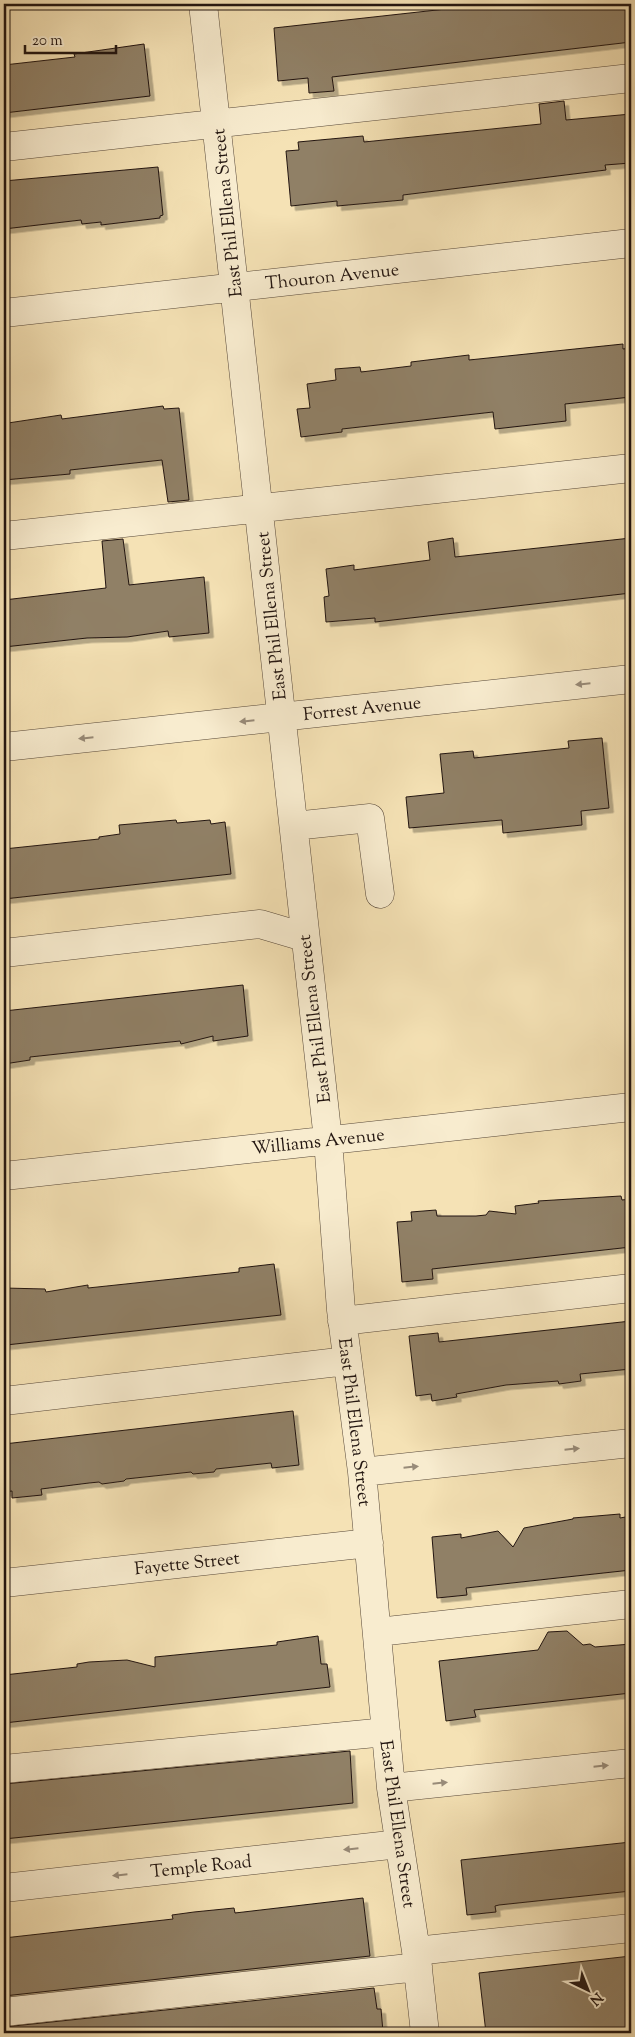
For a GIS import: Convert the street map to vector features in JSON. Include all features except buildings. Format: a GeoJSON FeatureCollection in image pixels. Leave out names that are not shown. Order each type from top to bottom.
{"type":"FeatureCollection","features":[{"type":"Feature","properties":{"kind":"street","name":"East Phil Ellena Street"},"geometry":{"type":"LineString","coordinates":[[203,4],[260,508],[304,937],[328,1140],[342,1321],[362,1472],[391,1788],[417,1959],[426,2033]]}},
{"type":"Feature","properties":{"kind":"street"},"geometry":{"type":"LineString","coordinates":[[4,147],[631,78]]}},
{"type":"Feature","properties":{"kind":"street","name":"Thouron Avenue"},"geometry":{"type":"LineString","coordinates":[[4,313],[631,243]]}},
{"type":"Feature","properties":{"kind":"street"},"geometry":{"type":"LineString","coordinates":[[4,536],[631,468]]}},
{"type":"Feature","properties":{"kind":"street","name":"Forrest Avenue"},"geometry":{"type":"LineString","coordinates":[[4,747],[631,679]]}},
{"type":"Feature","properties":{"kind":"street"},"geometry":{"type":"LineString","coordinates":[[294,826],[370,818],[380,894]]}},
{"type":"Feature","properties":{"kind":"street"},"geometry":{"type":"LineString","coordinates":[[4,953],[260,924],[304,937]]}},
{"type":"Feature","properties":{"kind":"street","name":"Williams Avenue"},"geometry":{"type":"LineString","coordinates":[[4,1176],[631,1107]]}},
{"type":"Feature","properties":{"kind":"street"},"geometry":{"type":"LineString","coordinates":[[342,1321],[631,1288]]}},
{"type":"Feature","properties":{"kind":"street"},"geometry":{"type":"LineString","coordinates":[[4,1401],[347,1361]]}},
{"type":"Feature","properties":{"kind":"street"},"geometry":{"type":"LineString","coordinates":[[362,1472],[631,1443]]}},
{"type":"Feature","properties":{"kind":"street","name":"Fayette Street"},"geometry":{"type":"LineString","coordinates":[[4,1583],[369,1543]]}},
{"type":"Feature","properties":{"kind":"street"},"geometry":{"type":"LineString","coordinates":[[378,1632],[631,1604]]}},
{"type":"Feature","properties":{"kind":"street"},"geometry":{"type":"LineString","coordinates":[[4,1769],[386,1732]]}},
{"type":"Feature","properties":{"kind":"street"},"geometry":{"type":"LineString","coordinates":[[391,1788],[631,1763]]}},
{"type":"Feature","properties":{"kind":"street","name":"Temple Road"},"geometry":{"type":"LineString","coordinates":[[4,1888],[399,1844]]}},
{"type":"Feature","properties":{"kind":"street"},"geometry":{"type":"LineString","coordinates":[[4,2012],[417,1959],[631,1928]]}}]}
